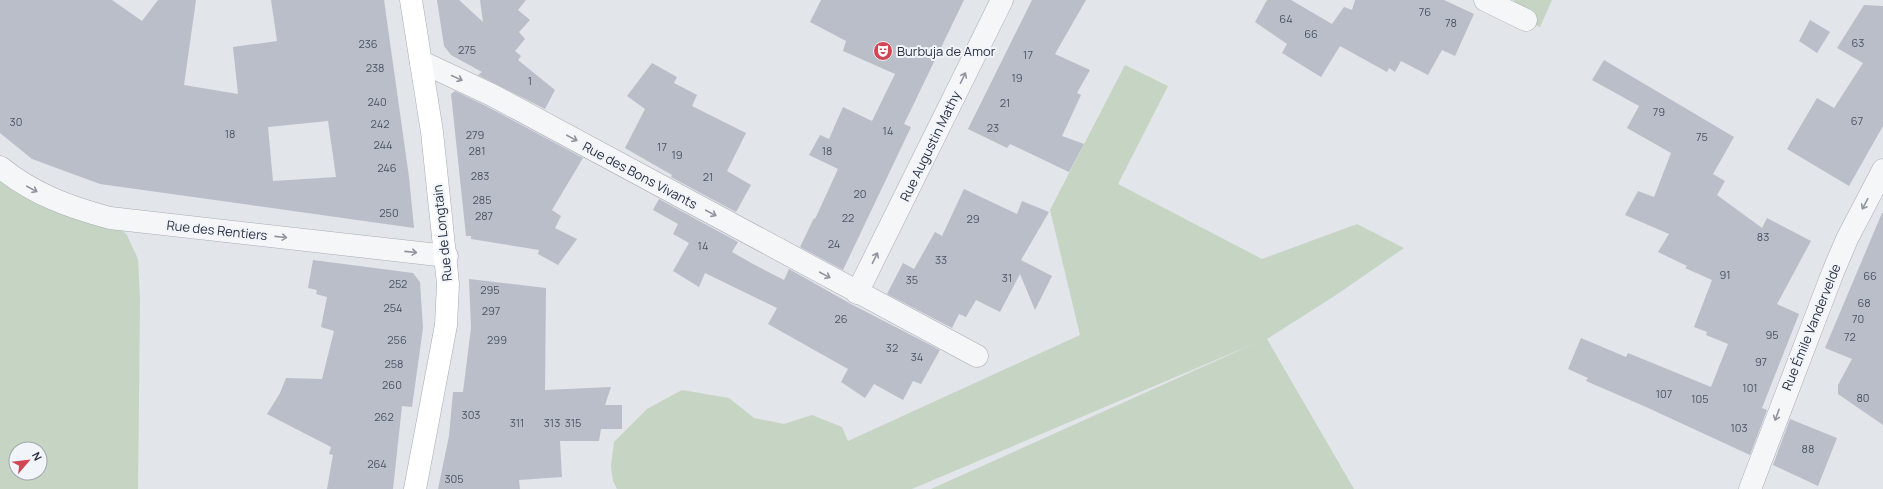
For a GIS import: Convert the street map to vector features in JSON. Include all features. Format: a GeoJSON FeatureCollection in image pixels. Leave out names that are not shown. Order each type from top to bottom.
{"type":"FeatureCollection","features":[{"type":"Feature","properties":{"kind":"street","name":"Rue de Longtain"},"geometry":{"type":"LineString","coordinates":[[411,0],[432,132],[447,256],[448,284],[446,325],[415,489]]}},
{"type":"Feature","properties":{"kind":"street","name":"Rue Augustin Mathy"},"geometry":{"type":"LineString","coordinates":[[857,293],[1002,0]]}},
{"type":"Feature","properties":{"kind":"street"},"geometry":{"type":"LineString","coordinates":[[1485,0],[1526,20]]}},
{"type":"Feature","properties":{"kind":"street","name":"Rue des Bons Vivants"},"geometry":{"type":"LineString","coordinates":[[421,63],[492,94],[857,293],[977,356]]}},
{"type":"Feature","properties":{"kind":"street","name":"Rue des Rentiers"},"geometry":{"type":"LineString","coordinates":[[0,167],[20,183],[48,198],[76,209],[110,218],[447,256]]}},
{"type":"Feature","properties":{"kind":"street","name":"Rue Émile Vandervelde"},"geometry":{"type":"LineString","coordinates":[[1750,489],[1832,272],[1847,239],[1883,170]]}},
{"type":"Feature","properties":{"kind":"green space"},"geometry":{"type":"Polygon","coordinates":[[[1514,0],[1552,0],[1540,27],[1520,17],[1514,0]]]}},
{"type":"Feature","properties":{"kind":"green space"},"geometry":{"type":"Polygon","coordinates":[[[1125,65],[1168,86],[1118,184],[1262,259],[1357,224],[1404,248],[1336,295],[1267,339],[1354,489],[931,489],[1258,342],[912,489],[617,489],[613,481],[611,466],[614,442],[647,409],[682,390],[729,398],[754,418],[784,424],[812,415],[842,427],[848,441],[1080,335],[1050,210],[1125,65]]]}},
{"type":"Feature","properties":{"kind":"green space"},"geometry":{"type":"Polygon","coordinates":[[[0,177],[110,218],[127,235],[138,259],[140,300],[138,489],[0,489],[0,177]]]}},
{"type":"Feature","properties":{"kind":"building"},"geometry":{"type":"Polygon","coordinates":[[[0,0],[112,0],[142,21],[158,0],[196,0],[184,85],[238,94],[233,47],[277,41],[271,0],[384,0],[409,177],[414,228],[100,184],[32,159],[0,133],[0,0]],[[328,121],[268,127],[273,181],[336,177],[328,121]]]}},
{"type":"Feature","properties":{"kind":"building"},"geometry":{"type":"Polygon","coordinates":[[[437,0],[459,0],[483,22],[480,0],[526,0],[518,10],[530,20],[519,32],[525,39],[515,51],[521,56],[518,60],[555,90],[545,109],[478,75],[482,72],[451,55],[444,46],[437,0]]]}},
{"type":"Feature","properties":{"kind":"building"},"geometry":{"type":"Polygon","coordinates":[[[821,0],[964,0],[904,124],[911,127],[843,270],[800,247],[814,218],[815,219],[838,169],[809,155],[820,135],[829,139],[843,107],[872,121],[895,74],[843,51],[846,41],[810,22],[821,0]]]}},
{"type":"Feature","properties":{"kind":"building"},"geometry":{"type":"Polygon","coordinates":[[[1032,0],[1086,0],[1055,54],[1090,70],[1077,93],[1081,95],[1062,136],[1084,144],[1069,172],[1010,144],[1007,148],[968,129],[1032,0]]]}},
{"type":"Feature","properties":{"kind":"building"},"geometry":{"type":"Polygon","coordinates":[[[1267,0],[1291,0],[1332,24],[1344,7],[1352,10],[1355,0],[1444,0],[1474,14],[1455,56],[1442,50],[1428,75],[1401,61],[1395,72],[1389,68],[1387,72],[1340,46],[1321,77],[1282,53],[1287,44],[1255,22],[1267,0]]]}},
{"type":"Feature","properties":{"kind":"building"},"geometry":{"type":"Polygon","coordinates":[[[1864,5],[1883,6],[1883,126],[1849,186],[1787,149],[1817,98],[1834,108],[1863,63],[1837,48],[1864,5]]]}},
{"type":"Feature","properties":{"kind":"building"},"geometry":{"type":"Polygon","coordinates":[[[1810,20],[1830,32],[1817,53],[1799,41],[1810,20]]]}},
{"type":"Feature","properties":{"kind":"building"},"geometry":{"type":"Polygon","coordinates":[[[1604,60],[1734,137],[1713,174],[1725,181],[1717,195],[1762,228],[1767,218],[1811,241],[1777,304],[1799,314],[1762,408],[1767,410],[1750,455],[1586,381],[1588,378],[1568,369],[1581,338],[1626,357],[1628,353],[1711,387],[1728,344],[1706,335],[1707,332],[1694,327],[1712,280],[1685,268],[1687,266],[1658,252],[1669,234],[1625,215],[1638,191],[1654,197],[1671,153],[1627,128],[1639,106],[1592,80],[1604,60]]]}},
{"type":"Feature","properties":{"kind":"building"},"geometry":{"type":"Polygon","coordinates":[[[652,63],[677,77],[674,83],[697,95],[692,106],[746,133],[727,171],[751,185],[736,212],[671,177],[672,175],[625,148],[645,109],[627,96],[652,63]]]}},
{"type":"Feature","properties":{"kind":"building"},"geometry":{"type":"Polygon","coordinates":[[[455,91],[583,158],[552,210],[561,216],[555,228],[577,239],[558,265],[538,254],[539,250],[471,239],[471,236],[466,236],[451,94],[455,91]]]}},
{"type":"Feature","properties":{"kind":"building"},"geometry":{"type":"Polygon","coordinates":[[[964,189],[1017,214],[1022,201],[1049,212],[1021,260],[1052,276],[1035,310],[1020,274],[1000,312],[976,300],[966,317],[959,314],[952,328],[887,294],[903,263],[914,269],[935,232],[942,236],[964,189]]]}},
{"type":"Feature","properties":{"kind":"building"},"geometry":{"type":"Polygon","coordinates":[[[659,199],[738,242],[732,252],[753,264],[784,280],[789,269],[851,304],[940,350],[921,384],[913,381],[903,400],[874,384],[865,398],[841,382],[848,369],[768,324],[777,308],[705,273],[699,287],[673,271],[689,243],[673,234],[678,224],[653,210],[659,199]]]}},
{"type":"Feature","properties":{"kind":"building"},"geometry":{"type":"Polygon","coordinates":[[[1882,213],[1883,425],[1838,394],[1838,385],[1852,359],[1825,348],[1882,213]]]}},
{"type":"Feature","properties":{"kind":"building"},"geometry":{"type":"Polygon","coordinates":[[[313,260],[413,273],[420,282],[423,328],[412,407],[402,406],[393,489],[327,489],[333,455],[329,454],[331,447],[267,414],[280,393],[286,378],[322,379],[334,331],[321,327],[327,297],[316,294],[317,290],[308,288],[313,260]]]}},
{"type":"Feature","properties":{"kind":"building"},"geometry":{"type":"Polygon","coordinates":[[[469,279],[546,288],[545,390],[611,387],[605,405],[622,405],[622,429],[601,429],[599,441],[560,441],[562,477],[519,480],[520,489],[438,489],[449,436],[453,392],[463,392],[471,328],[469,279]]]}},
{"type":"Feature","properties":{"kind":"building"},"geometry":{"type":"Polygon","coordinates":[[[1790,419],[1837,438],[1818,486],[1773,465],[1790,419]]]}},
{"type":"Feature","properties":{"kind":"place","name":"Burbuja de Amor"},"geometry":{"type":"Point","coordinates":[883,51]}}]}
